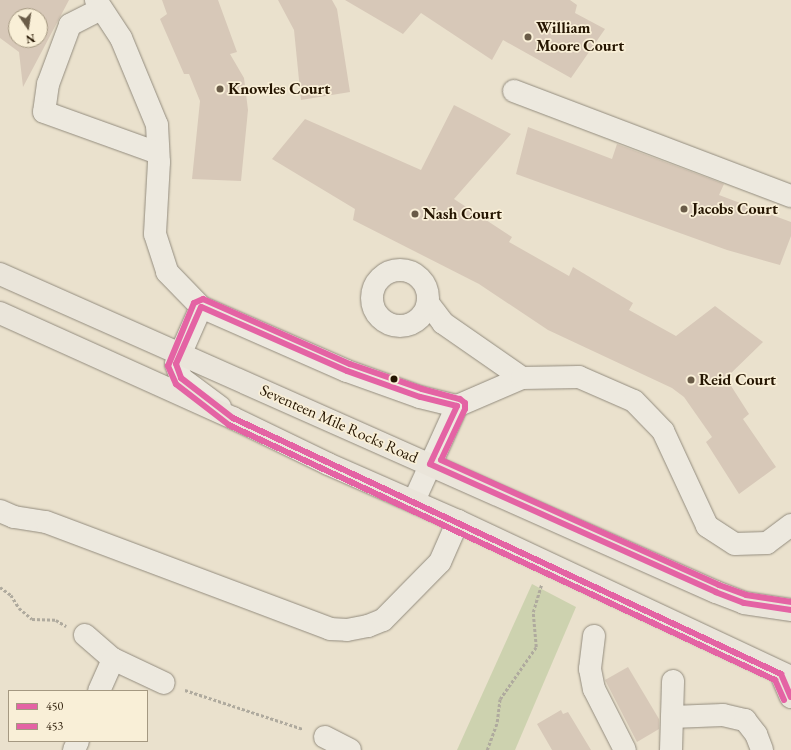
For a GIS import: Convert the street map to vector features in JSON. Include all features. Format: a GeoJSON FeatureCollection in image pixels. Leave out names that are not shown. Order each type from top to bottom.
{"type":"FeatureCollection","features":[{"type":"Feature","properties":{"kind":"main road","name":"Seventeen Mile Rocks Road"},"geometry":{"type":"LineString","coordinates":[[0,274],[716,592],[744,603],[791,610]]}},
{"type":"Feature","properties":{"kind":"main road"},"geometry":{"type":"LineString","coordinates":[[0,313],[234,418],[328,464],[458,520],[786,675],[791,697]]}},
{"type":"Feature","properties":{"kind":"street"},"geometry":{"type":"LineString","coordinates":[[158,154],[44,112],[48,84],[70,25],[98,4],[121,38],[157,125],[158,154],[155,234],[167,272],[201,307],[347,372],[420,397],[457,406],[522,378],[579,377],[634,401],[663,431],[706,526],[735,544],[767,543],[791,525]]}},
{"type":"Feature","properties":{"kind":"street"},"geometry":{"type":"LineString","coordinates":[[514,91],[791,196]]}},
{"type":"Feature","properties":{"kind":"street"},"geometry":{"type":"LineString","coordinates":[[443,323],[411,323],[394,325],[379,317],[371,301],[375,284],[390,271],[410,271],[425,284],[428,303],[443,323],[522,378]]}},
{"type":"Feature","properties":{"kind":"street"},"geometry":{"type":"LineString","coordinates":[[411,323],[424,312],[428,303]]}},
{"type":"Feature","properties":{"kind":"street"},"geometry":{"type":"LineString","coordinates":[[201,307],[176,364],[181,378],[234,418]]}},
{"type":"Feature","properties":{"kind":"street"},"geometry":{"type":"LineString","coordinates":[[414,501],[457,406]]}},
{"type":"Feature","properties":{"kind":"street"},"geometry":{"type":"LineString","coordinates":[[0,511],[14,517],[46,522],[330,629],[347,630],[368,626],[383,620],[440,562],[458,520]]}},
{"type":"Feature","properties":{"kind":"street"},"geometry":{"type":"LineString","coordinates":[[85,635],[113,659],[164,683]]}},
{"type":"Feature","properties":{"kind":"street"},"geometry":{"type":"LineString","coordinates":[[594,636],[590,669],[594,689],[625,750]]}},
{"type":"Feature","properties":{"kind":"street"},"geometry":{"type":"LineString","coordinates":[[99,690],[113,659]]}},
{"type":"Feature","properties":{"kind":"street"},"geometry":{"type":"LineString","coordinates":[[671,750],[673,681]]}},
{"type":"Feature","properties":{"kind":"street"},"geometry":{"type":"LineString","coordinates":[[672,717],[723,715],[745,720],[756,734],[762,750]]}},
{"type":"Feature","properties":{"kind":"street"},"geometry":{"type":"LineString","coordinates":[[325,736],[350,750]]}},
{"type":"Feature","properties":{"kind":"path"},"geometry":{"type":"LineString","coordinates":[[487,750],[497,722],[500,699],[536,647],[533,612],[542,582]]}},
{"type":"Feature","properties":{"kind":"path"},"geometry":{"type":"LineString","coordinates":[[0,587],[11,595],[19,608],[32,619],[56,620],[85,635]]}},
{"type":"Feature","properties":{"kind":"path"},"geometry":{"type":"LineString","coordinates":[[164,683],[325,736]]}},
{"type":"Feature","properties":{"kind":"green space"},"geometry":{"type":"Polygon","coordinates":[[[532,584],[576,607],[515,750],[457,750],[532,584]]]}},
{"type":"Feature","properties":{"kind":"building"},"geometry":{"type":"Polygon","coordinates":[[[0,0],[69,0],[48,40],[48,8],[8,8],[8,44],[0,38],[0,0]]]}},
{"type":"Feature","properties":{"kind":"building","name":"Knowles Court"},"geometry":{"type":"Polygon","coordinates":[[[162,0],[218,0],[237,52],[230,54],[244,78],[248,110],[241,181],[192,179],[200,101],[189,74],[184,74],[160,19],[167,14],[162,0]]]}},
{"type":"Feature","properties":{"kind":"building"},"geometry":{"type":"Polygon","coordinates":[[[278,0],[332,0],[337,9],[350,92],[301,100],[294,30],[278,0]]]}},
{"type":"Feature","properties":{"kind":"building","name":"William Moore Court"},"geometry":{"type":"Polygon","coordinates":[[[345,0],[570,0],[577,5],[575,13],[605,29],[571,78],[503,40],[492,60],[421,13],[403,34],[345,0]]]}},
{"type":"Feature","properties":{"kind":"building"},"geometry":{"type":"Polygon","coordinates":[[[14,48],[44,48],[23,87],[19,52],[14,48]]]}},
{"type":"Feature","properties":{"kind":"building"},"geometry":{"type":"Polygon","coordinates":[[[454,105],[511,134],[454,199],[512,237],[509,242],[569,276],[573,267],[633,303],[629,310],[676,336],[715,306],[763,342],[726,378],[749,414],[743,419],[776,467],[739,494],[706,442],[712,437],[684,397],[672,388],[548,330],[479,284],[353,220],[355,209],[272,159],[305,119],[421,170],[454,105]]]}},
{"type":"Feature","properties":{"kind":"building","name":"Jacobs Court"},"geometry":{"type":"Polygon","coordinates":[[[528,127],[612,159],[617,144],[724,184],[719,195],[791,222],[791,236],[780,265],[727,250],[516,174],[528,127]]]}},
{"type":"Feature","properties":{"kind":"building"},"geometry":{"type":"Polygon","coordinates":[[[628,667],[659,719],[659,729],[637,742],[605,680],[628,667]]]}},
{"type":"Feature","properties":{"kind":"building"},"geometry":{"type":"Polygon","coordinates":[[[561,710],[563,714],[568,712],[591,750],[552,750],[537,724],[561,710]]]}},
{"type":"Feature","properties":{"kind":"transit line","name":"453"},"geometry":{"type":"LineString","coordinates":[[784,700],[775,680],[229,425],[176,384],[168,366],[194,303],[203,299],[350,364],[422,389],[460,399],[465,403],[465,409],[441,460],[719,585],[746,595],[791,602]]}},
{"type":"Feature","properties":{"kind":"transit line","name":"450"},"geometry":{"type":"LineString","coordinates":[[791,610],[744,603],[716,592],[430,464],[457,406],[420,397],[347,371],[201,307],[176,364],[181,378],[233,418],[781,674],[791,697]]}},
{"type":"Feature","properties":{"kind":"place","name":"William Moore Court"},"geometry":{"type":"Point","coordinates":[528,37]}},
{"type":"Feature","properties":{"kind":"place","name":"Knowles Court"},"geometry":{"type":"Point","coordinates":[220,89]}},
{"type":"Feature","properties":{"kind":"place","name":"Jacobs Court"},"geometry":{"type":"Point","coordinates":[684,209]}},
{"type":"Feature","properties":{"kind":"place","name":"Nash Court"},"geometry":{"type":"Point","coordinates":[415,214]}},
{"type":"Feature","properties":{"kind":"place","name":"Reid Court"},"geometry":{"type":"Point","coordinates":[691,380]}}]}
